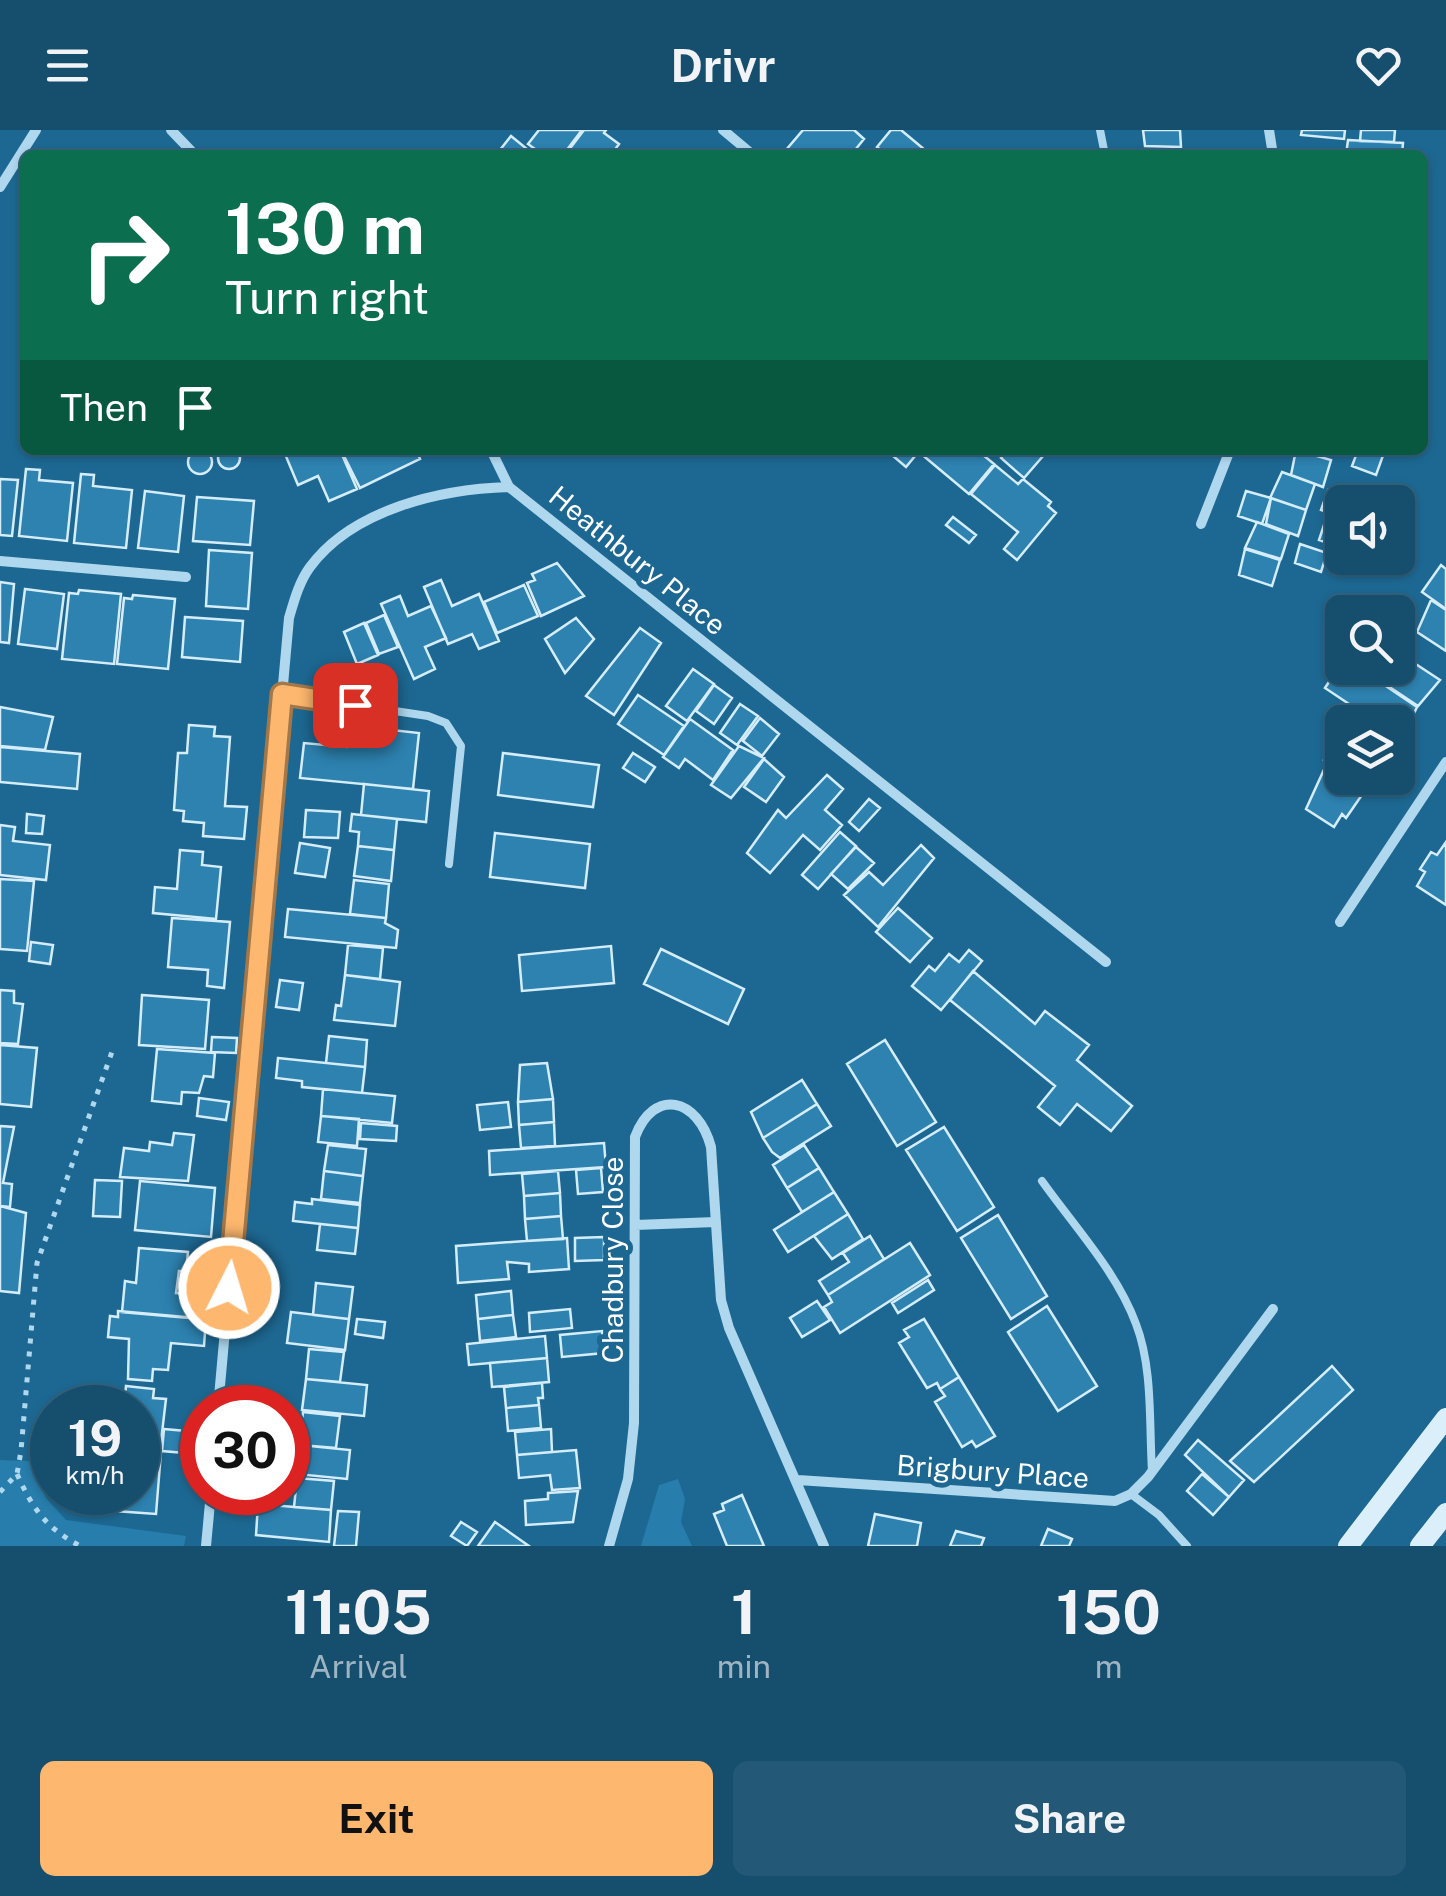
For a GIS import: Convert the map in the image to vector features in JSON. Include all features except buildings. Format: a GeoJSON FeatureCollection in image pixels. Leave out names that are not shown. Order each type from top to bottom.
{"type":"FeatureCollection","features":[{"type":"Feature","properties":{"kind":"main road"},"geometry":{"type":"LineString","coordinates":[[1348,1546],[1446,1418]]}},
{"type":"Feature","properties":{"kind":"main road"},"geometry":{"type":"LineString","coordinates":[[1420,1546],[1446,1513]]}},
{"type":"Feature","properties":{"kind":"street"},"geometry":{"type":"LineString","coordinates":[[171,130],[190,150]]}},
{"type":"Feature","properties":{"kind":"street"},"geometry":{"type":"LineString","coordinates":[[723,130],[748,150]]}},
{"type":"Feature","properties":{"kind":"street"},"geometry":{"type":"LineString","coordinates":[[0,187],[20,155]]}},
{"type":"Feature","properties":{"kind":"street"},"geometry":{"type":"LineString","coordinates":[[493,455],[509,486]]}},
{"type":"Feature","properties":{"kind":"street"},"geometry":{"type":"LineString","coordinates":[[1201,524],[1228,455]]}},
{"type":"Feature","properties":{"kind":"street","name":"Heathbury Place"},"geometry":{"type":"LineString","coordinates":[[220,1385],[289,618],[308,569],[351,530],[445,492],[509,486],[1106,962]]}},
{"type":"Feature","properties":{"kind":"street"},"geometry":{"type":"LineString","coordinates":[[0,560],[186,577]]}},
{"type":"Feature","properties":{"kind":"street"},"geometry":{"type":"LineString","coordinates":[[1340,922],[1446,762]]}},
{"type":"Feature","properties":{"kind":"street","name":"Chadbury Close"},"geometry":{"type":"LineString","coordinates":[[609,1546],[628,1479],[634,1423],[636,1137],[642,1120],[652,1111],[677,1104],[692,1110],[705,1123],[711,1146],[721,1300],[729,1328],[824,1546]]}},
{"type":"Feature","properties":{"kind":"street"},"geometry":{"type":"LineString","coordinates":[[635,1225],[716,1222]]}},
{"type":"Feature","properties":{"kind":"street"},"geometry":{"type":"LineString","coordinates":[[1131,1494],[1273,1309]]}},
{"type":"Feature","properties":{"kind":"street","name":"Brigbury Place"},"geometry":{"type":"LineString","coordinates":[[798,1480],[1091,1500],[1115,1501],[1131,1494]]}},
{"type":"Feature","properties":{"kind":"street"},"geometry":{"type":"LineString","coordinates":[[206,1546],[209,1515]]}},
{"type":"Feature","properties":{"kind":"lane"},"geometry":{"type":"LineString","coordinates":[[282,694],[428,716],[456,733],[462,746],[448,864]]}},
{"type":"Feature","properties":{"kind":"lane"},"geometry":{"type":"LineString","coordinates":[[1042,1181],[1120,1292],[1137,1326],[1144,1356],[1152,1471]]}},
{"type":"Feature","properties":{"kind":"lane"},"geometry":{"type":"LineString","coordinates":[[1131,1494],[1159,1515],[1187,1546]]}},
{"type":"Feature","properties":{"kind":"path"},"geometry":{"type":"LineString","coordinates":[[80,1546],[52,1530],[36,1515],[16,1474],[37,1264],[113,1048]]}},
{"type":"Feature","properties":{"kind":"path"},"geometry":{"type":"LineString","coordinates":[[0,1492],[16,1474]]}},
{"type":"Feature","properties":{"kind":"shaded area"},"geometry":{"type":"Polygon","coordinates":[[[0,1460],[29,1461],[30,1515],[61,1515],[66,1520],[186,1536],[184,1546],[0,1546],[0,1460]]]}},
{"type":"Feature","properties":{"kind":"shaded area"},"geometry":{"type":"Polygon","coordinates":[[[678,1479],[685,1499],[681,1522],[692,1546],[641,1546],[659,1485],[678,1479]]]}},
{"type":"Feature","properties":{"kind":"route"},"geometry":{"type":"LineString","coordinates":[[229,1288],[282,694],[355,705]]}}]}
